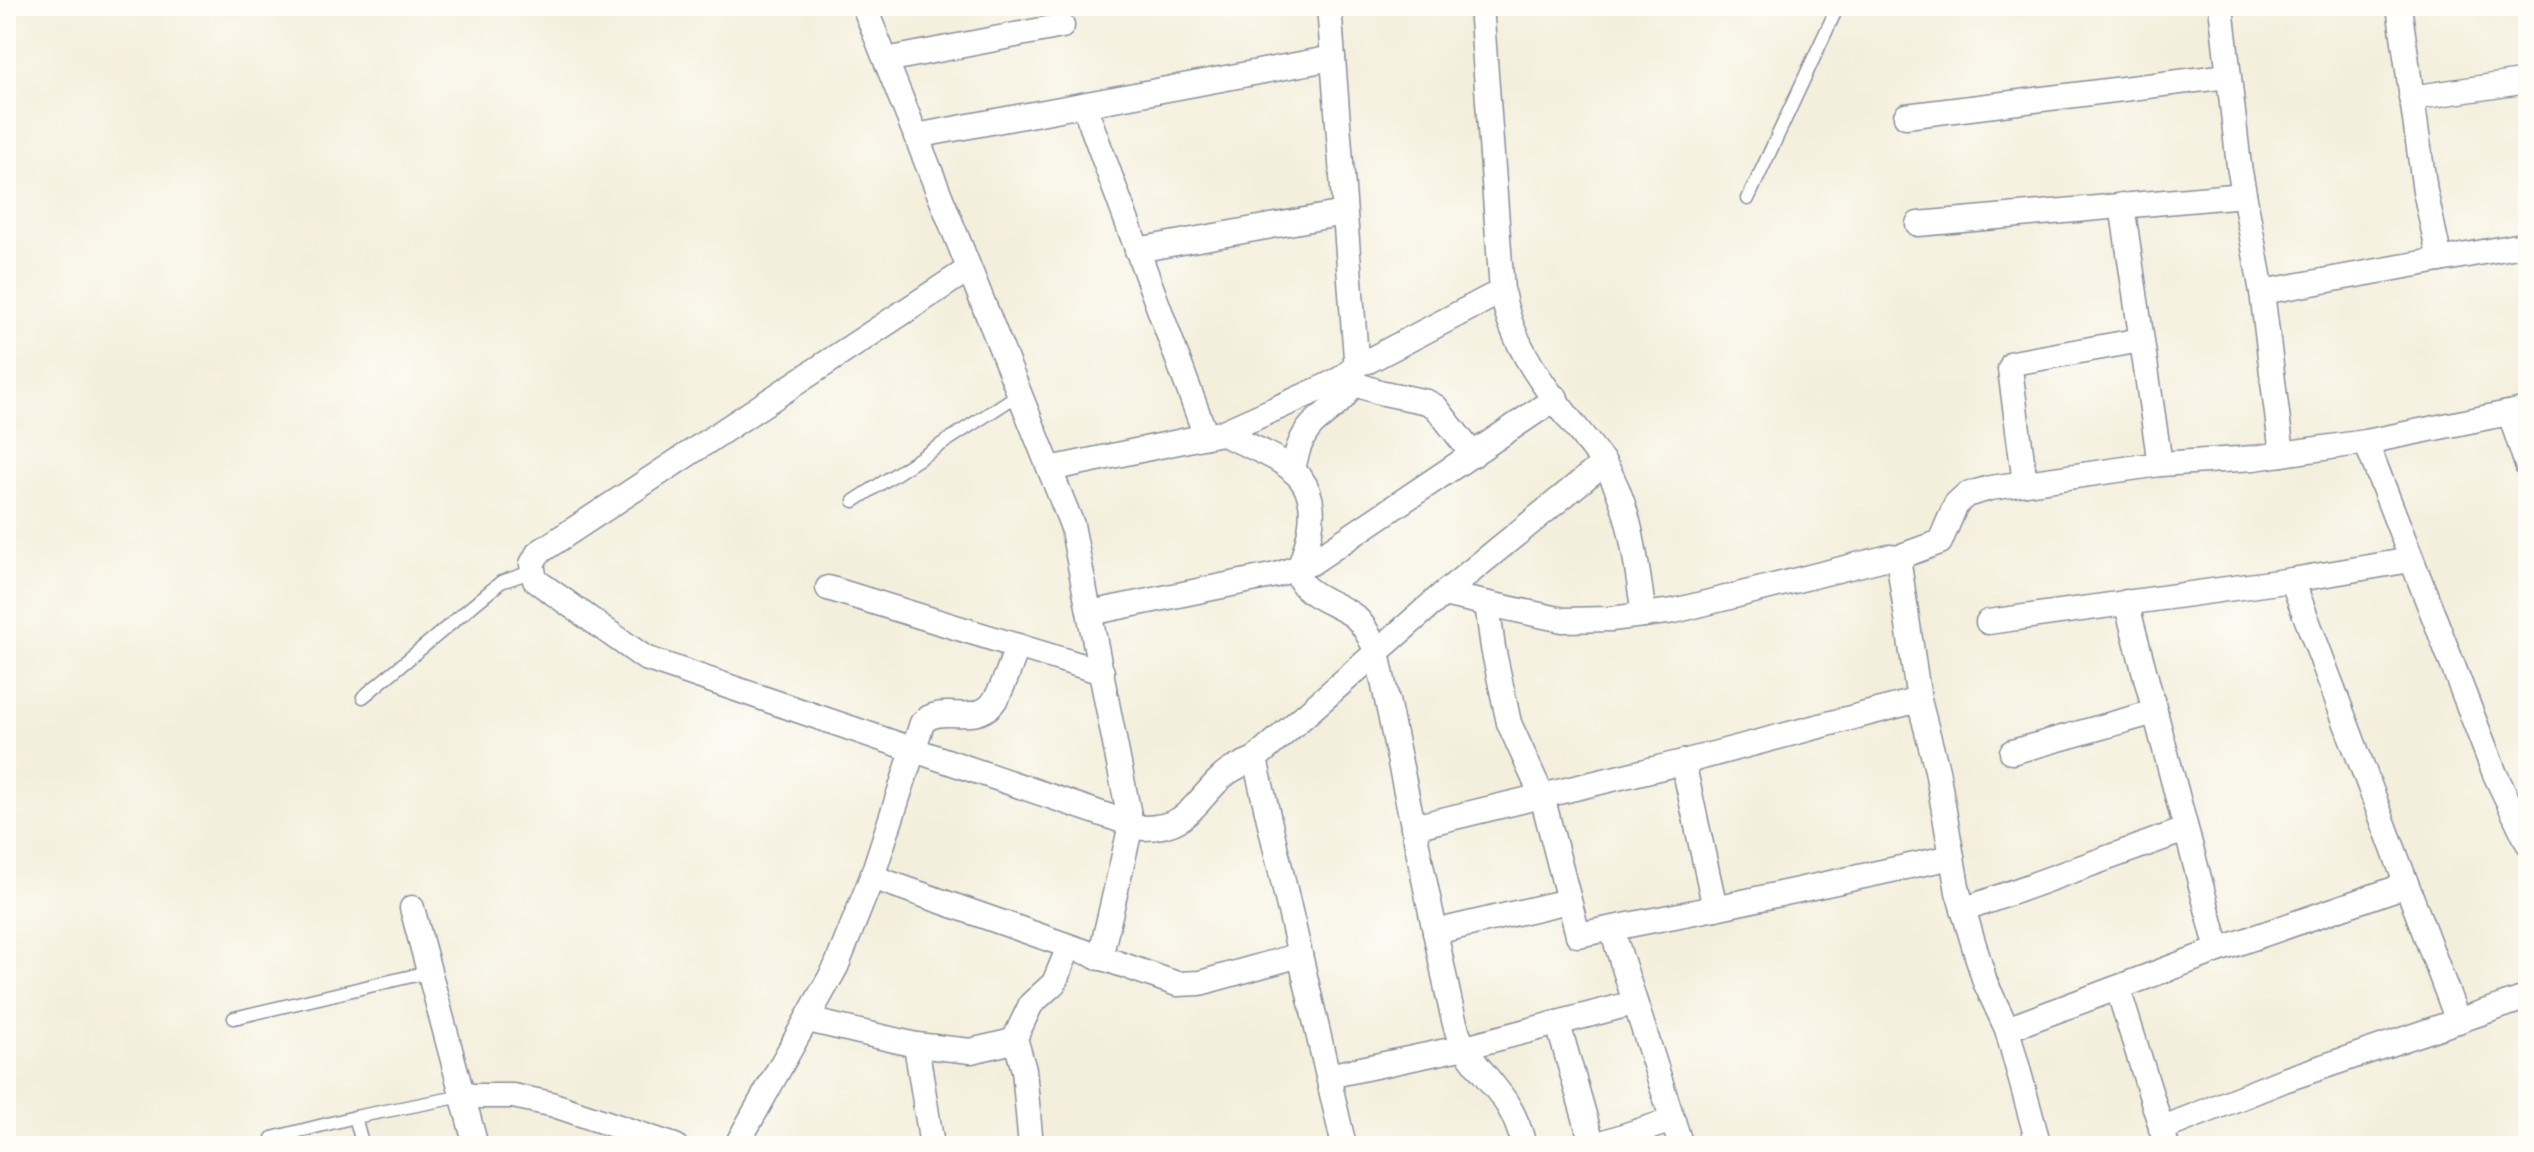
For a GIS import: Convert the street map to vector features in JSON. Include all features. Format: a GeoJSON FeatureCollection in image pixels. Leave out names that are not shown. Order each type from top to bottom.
{"type":"FeatureCollection","features":[{"type":"Feature","properties":{"kind":"street"},"geometry":{"type":"LineString","coordinates":[[864,6],[1072,525],[1131,825],[1100,958]]}},
{"type":"Feature","properties":{"kind":"street"},"geometry":{"type":"LineString","coordinates":[[1293,471],[1296,450],[1304,437],[1312,425],[1343,398],[1355,372],[1329,6]]}},
{"type":"Feature","properties":{"kind":"street"},"geometry":{"type":"LineString","coordinates":[[1481,6],[1505,314],[1523,353],[1614,479],[1623,507],[1644,615]]}},
{"type":"Feature","properties":{"kind":"street"},"geometry":{"type":"LineString","coordinates":[[2221,6],[2244,195],[2262,292],[2282,454]]}},
{"type":"Feature","properties":{"kind":"street"},"geometry":{"type":"LineString","coordinates":[[2399,6],[2425,191],[2440,260]]}},
{"type":"Feature","properties":{"kind":"street"},"geometry":{"type":"LineString","coordinates":[[886,60],[1062,26]]}},
{"type":"Feature","properties":{"kind":"street"},"geometry":{"type":"LineString","coordinates":[[916,136],[1333,58]]}},
{"type":"Feature","properties":{"kind":"street"},"geometry":{"type":"LineString","coordinates":[[1906,116],[2228,76]]}},
{"type":"Feature","properties":{"kind":"street"},"geometry":{"type":"LineString","coordinates":[[2411,98],[2528,81]]}},
{"type":"Feature","properties":{"kind":"street"},"geometry":{"type":"LineString","coordinates":[[1084,105],[1137,250],[1214,434],[1266,454],[1293,471],[1300,476],[1312,496],[1310,535],[1300,568],[1302,584],[1359,621],[1377,652],[1449,999],[1465,1047],[1506,1099],[1520,1127],[1524,1146]]}},
{"type":"Feature","properties":{"kind":"street"},"geometry":{"type":"LineString","coordinates":[[1918,224],[2244,195]]}},
{"type":"Feature","properties":{"kind":"street"},"geometry":{"type":"LineString","coordinates":[[2122,205],[2160,464]]}},
{"type":"Feature","properties":{"kind":"street"},"geometry":{"type":"LineString","coordinates":[[1137,250],[1344,213]]}},
{"type":"Feature","properties":{"kind":"street"},"geometry":{"type":"LineString","coordinates":[[2262,292],[2528,244]]}},
{"type":"Feature","properties":{"kind":"street"},"geometry":{"type":"LineString","coordinates":[[969,269],[538,553],[531,572],[535,580],[645,658],[1131,825],[1157,828],[1179,821],[1191,812],[1221,777],[1255,759],[1443,594],[1604,463]]}},
{"type":"Feature","properties":{"kind":"street"},"geometry":{"type":"LineString","coordinates":[[1050,469],[1214,434],[1311,394],[1502,291]]}},
{"type":"Feature","properties":{"kind":"street"},"geometry":{"type":"LineString","coordinates":[[2025,483],[2010,369],[2013,363],[2141,340]]}},
{"type":"Feature","properties":{"kind":"street"},"geometry":{"type":"LineString","coordinates":[[1355,372],[1379,392],[1427,402],[1436,407],[1473,455]]}},
{"type":"Feature","properties":{"kind":"street"},"geometry":{"type":"LineString","coordinates":[[1090,613],[1300,568],[1329,553],[1556,398]]}},
{"type":"Feature","properties":{"kind":"street"},"geometry":{"type":"LineString","coordinates":[[1443,594],[1563,620],[1674,611],[1889,557],[1900,558],[1940,542],[1956,504],[1966,495],[1990,488],[2160,464],[2282,454],[2366,442],[2519,412],[2528,468]]}},
{"type":"Feature","properties":{"kind":"street"},"geometry":{"type":"LineString","coordinates":[[2366,442],[2495,774],[2528,843]]}},
{"type":"Feature","properties":{"kind":"street"},"geometry":{"type":"LineString","coordinates":[[1900,558],[1919,700],[1937,770],[1963,910],[1985,982],[2007,1029],[2039,1146]]}},
{"type":"Feature","properties":{"kind":"street"},"geometry":{"type":"LineString","coordinates":[[1988,622],[2292,580],[2411,560]]}},
{"type":"Feature","properties":{"kind":"street"},"geometry":{"type":"LineString","coordinates":[[2292,580],[2458,1021]]}},
{"type":"Feature","properties":{"kind":"street"},"geometry":{"type":"LineString","coordinates":[[828,588],[1102,672]]}},
{"type":"Feature","properties":{"kind":"street"},"geometry":{"type":"LineString","coordinates":[[2126,602],[2218,950]]}},
{"type":"Feature","properties":{"kind":"street"},"geometry":{"type":"LineString","coordinates":[[1487,604],[1509,723],[1542,796],[1578,935],[1952,857]]}},
{"type":"Feature","properties":{"kind":"street"},"geometry":{"type":"LineString","coordinates":[[736,1146],[836,967],[872,877],[926,718],[975,714],[991,705],[1018,646]]}},
{"type":"Feature","properties":{"kind":"street"},"geometry":{"type":"LineString","coordinates":[[1413,827],[1683,762],[1919,700]]}},
{"type":"Feature","properties":{"kind":"street"},"geometry":{"type":"LineString","coordinates":[[2012,752],[2155,712]]}},
{"type":"Feature","properties":{"kind":"street"},"geometry":{"type":"LineString","coordinates":[[1255,759],[1344,1146]]}},
{"type":"Feature","properties":{"kind":"street"},"geometry":{"type":"LineString","coordinates":[[1683,762],[1715,908]]}},
{"type":"Feature","properties":{"kind":"street"},"geometry":{"type":"LineString","coordinates":[[1963,910],[2185,830]]}},
{"type":"Feature","properties":{"kind":"street"},"geometry":{"type":"LineString","coordinates":[[872,877],[1169,982],[1188,985],[1300,955]]}},
{"type":"Feature","properties":{"kind":"street"},"geometry":{"type":"LineString","coordinates":[[2007,1029],[2218,950],[2406,885]]}},
{"type":"Feature","properties":{"kind":"street"},"geometry":{"type":"LineString","coordinates":[[1435,932],[1568,901]]}},
{"type":"Feature","properties":{"kind":"street"},"geometry":{"type":"LineString","coordinates":[[412,908],[476,1146]]}},
{"type":"Feature","properties":{"kind":"street"},"geometry":{"type":"LineString","coordinates":[[1612,930],[1681,1146]]}},
{"type":"Feature","properties":{"kind":"street"},"geometry":{"type":"LineString","coordinates":[[1031,1146],[1024,1070],[1015,1038],[1031,1004],[1054,983],[1069,947]]}},
{"type":"Feature","properties":{"kind":"street"},"geometry":{"type":"LineString","coordinates":[[2118,989],[2164,1138],[2284,1080],[2528,997]]}},
{"type":"Feature","properties":{"kind":"street"},"geometry":{"type":"LineString","coordinates":[[1328,1076],[1465,1047],[1634,1003]]}},
{"type":"Feature","properties":{"kind":"street"},"geometry":{"type":"LineString","coordinates":[[808,1020],[916,1045],[971,1051],[1015,1038]]}},
{"type":"Feature","properties":{"kind":"street"},"geometry":{"type":"LineString","coordinates":[[1558,1024],[1592,1146],[1673,1120]]}},
{"type":"Feature","properties":{"kind":"street"},"geometry":{"type":"LineString","coordinates":[[916,1045],[932,1146]]}},
{"type":"Feature","properties":{"kind":"street"},"geometry":{"type":"LineString","coordinates":[[463,1096],[513,1096],[551,1104],[675,1146]]}},
{"type":"Feature","properties":{"kind":"lane"},"geometry":{"type":"LineString","coordinates":[[1748,199],[1838,6]]}},
{"type":"Feature","properties":{"kind":"lane"},"geometry":{"type":"LineString","coordinates":[[854,501],[1019,394]]}},
{"type":"Feature","properties":{"kind":"lane"},"geometry":{"type":"LineString","coordinates":[[363,697],[501,582],[531,572]]}},
{"type":"Feature","properties":{"kind":"lane"},"geometry":{"type":"LineString","coordinates":[[234,1018],[429,972]]}},
{"type":"Feature","properties":{"kind":"lane"},"geometry":{"type":"LineString","coordinates":[[272,1138],[355,1117],[463,1096]]}},
{"type":"Feature","properties":{"kind":"lane"},"geometry":{"type":"LineString","coordinates":[[355,1117],[363,1146]]}}]}
